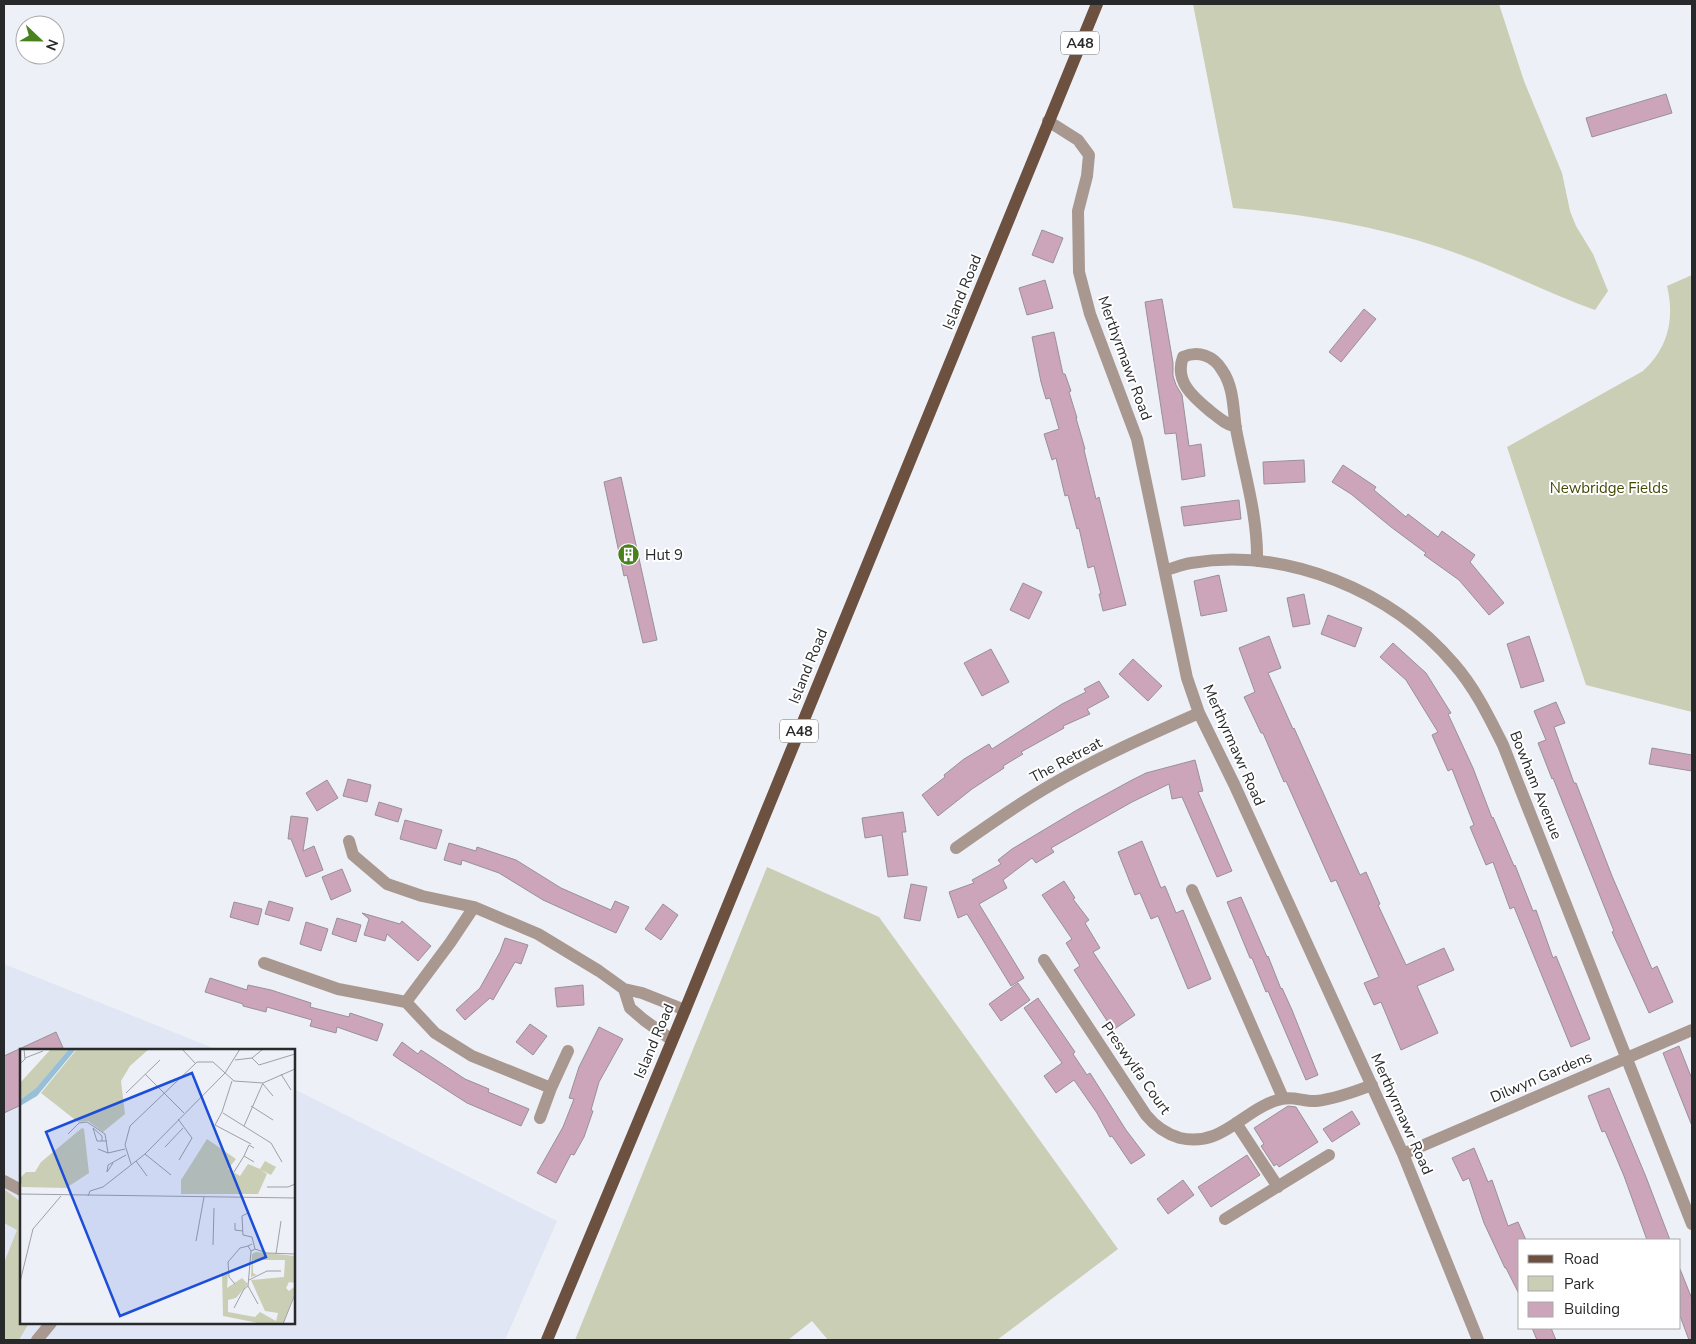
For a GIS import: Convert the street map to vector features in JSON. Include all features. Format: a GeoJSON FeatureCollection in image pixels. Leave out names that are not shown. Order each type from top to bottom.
{"type":"FeatureCollection","features":[{"type":"Feature","properties":{"kind":"main road","name":"Island Road"},"geometry":{"type":"LineString","coordinates":[[547,1340],[685,1010],[1097,4]]}},
{"type":"Feature","properties":{"kind":"street","name":"Merthyrmawr Road"},"geometry":{"type":"LineString","coordinates":[[1048,121],[1078,140],[1088,155],[1087,176],[1078,211],[1079,272],[1090,314],[1137,439],[1166,570],[1173,616],[1187,678],[1199,713],[1234,784],[1403,1154],[1478,1340]]}},
{"type":"Feature","properties":{"kind":"street"},"geometry":{"type":"LineString","coordinates":[[1236,427],[1226,424],[1195,399],[1182,380],[1180,371],[1183,356],[1189,354],[1208,356],[1216,362],[1229,383],[1252,510],[1257,544],[1257,561]]}},
{"type":"Feature","properties":{"kind":"street","name":"Bowham Avenue"},"geometry":{"type":"LineString","coordinates":[[1166,570],[1190,563],[1215,560],[1257,561],[1322,575],[1358,589],[1400,614],[1432,640],[1455,664],[1483,705],[1503,746],[1628,1058],[1692,1224]]}},
{"type":"Feature","properties":{"kind":"street","name":"The Retreat"},"geometry":{"type":"LineString","coordinates":[[956,848],[1052,784],[1126,746],[1199,713]]}},
{"type":"Feature","properties":{"kind":"street"},"geometry":{"type":"LineString","coordinates":[[349,841],[353,855],[387,884],[422,896],[474,907],[538,934],[599,971],[624,989],[642,993],[685,1010]]}},
{"type":"Feature","properties":{"kind":"street"},"geometry":{"type":"LineString","coordinates":[[1192,890],[1283,1098]]}},
{"type":"Feature","properties":{"kind":"street"},"geometry":{"type":"LineString","coordinates":[[406,1002],[474,907]]}},
{"type":"Feature","properties":{"kind":"street","name":"Preswylfa Court"},"geometry":{"type":"LineString","coordinates":[[1044,960],[1146,1115],[1160,1128],[1177,1137],[1197,1140],[1218,1135],[1266,1104],[1283,1098],[1315,1101],[1346,1094],[1372,1085]]}},
{"type":"Feature","properties":{"kind":"street"},"geometry":{"type":"LineString","coordinates":[[264,963],[338,989],[406,1002],[436,1032],[472,1056],[551,1088]]}},
{"type":"Feature","properties":{"kind":"street"},"geometry":{"type":"LineString","coordinates":[[624,989],[630,1008],[672,1040]]}},
{"type":"Feature","properties":{"kind":"street","name":"Dilwyn Gardens"},"geometry":{"type":"LineString","coordinates":[[1403,1154],[1692,1030]]}},
{"type":"Feature","properties":{"kind":"street"},"geometry":{"type":"LineString","coordinates":[[540,1118],[568,1051]]}},
{"type":"Feature","properties":{"kind":"street"},"geometry":{"type":"LineString","coordinates":[[1236,1123],[1278,1187]]}},
{"type":"Feature","properties":{"kind":"street"},"geometry":{"type":"LineString","coordinates":[[1226,1220],[1329,1156]]}},
{"type":"Feature","properties":{"kind":"street"},"geometry":{"type":"LineString","coordinates":[[4,1181],[20,1189]]}},
{"type":"Feature","properties":{"kind":"street"},"geometry":{"type":"LineString","coordinates":[[38,1340],[50,1324]]}},
{"type":"Feature","properties":{"kind":"shaded area"},"geometry":{"type":"Polygon","coordinates":[[[4,964],[216,1049],[20,1049],[20,1324],[295,1324],[295,1090],[557,1221],[505,1340],[4,1340],[4,964]]]}},
{"type":"Feature","properties":{"kind":"green space"},"geometry":{"type":"Polygon","coordinates":[[[1193,4],[1499,4],[1524,81],[1562,173],[1570,211],[1576,226],[1593,254],[1608,291],[1595,310],[1485,264],[1411,239],[1353,224],[1233,208],[1193,4]]]}},
{"type":"Feature","properties":{"kind":"green space","name":"Newbridge Fields"},"geometry":{"type":"Polygon","coordinates":[[[1692,275],[1692,712],[1586,685],[1507,447],[1643,371],[1652,362],[1664,343],[1670,321],[1667,286],[1692,275]]]}},
{"type":"Feature","properties":{"kind":"green space"},"geometry":{"type":"Polygon","coordinates":[[[767,867],[879,917],[1118,1249],[997,1340],[828,1340],[812,1321],[788,1340],[575,1340],[767,867]]]}},
{"type":"Feature","properties":{"kind":"green space"},"geometry":{"type":"Polygon","coordinates":[[[4,1189],[20,1201],[20,1324],[28,1324],[19,1340],[4,1340],[4,1263],[17,1230],[4,1223],[4,1189]]]}},
{"type":"Feature","properties":{"kind":"building"},"geometry":{"type":"Polygon","coordinates":[[[1666,94],[1672,113],[1592,137],[1586,118],[1666,94]]]}},
{"type":"Feature","properties":{"kind":"building"},"geometry":{"type":"Polygon","coordinates":[[[1042,230],[1063,238],[1053,263],[1032,255],[1042,230]]]}},
{"type":"Feature","properties":{"kind":"building"},"geometry":{"type":"Polygon","coordinates":[[[1045,280],[1053,308],[1027,315],[1019,288],[1045,280]]]}},
{"type":"Feature","properties":{"kind":"building"},"geometry":{"type":"Polygon","coordinates":[[[1162,299],[1173,363],[1173,376],[1182,395],[1189,446],[1201,444],[1205,476],[1182,480],[1176,433],[1165,434],[1145,302],[1162,299]]]}},
{"type":"Feature","properties":{"kind":"building"},"geometry":{"type":"Polygon","coordinates":[[[1364,309],[1376,319],[1341,362],[1329,352],[1364,309]]]}},
{"type":"Feature","properties":{"kind":"building"},"geometry":{"type":"Polygon","coordinates":[[[1054,332],[1063,374],[1065,374],[1071,391],[1069,392],[1085,449],[1096,499],[1099,497],[1126,605],[1103,611],[1094,566],[1088,568],[1079,528],[1077,529],[1068,495],[1065,496],[1056,458],[1052,460],[1044,434],[1059,429],[1050,398],[1046,399],[1041,382],[1032,337],[1054,332]]]}},
{"type":"Feature","properties":{"kind":"building"},"geometry":{"type":"Polygon","coordinates":[[[1304,460],[1305,482],[1264,484],[1263,462],[1304,460]]]}},
{"type":"Feature","properties":{"kind":"building"},"geometry":{"type":"Polygon","coordinates":[[[1343,465],[1376,487],[1374,490],[1406,517],[1408,514],[1438,537],[1442,531],[1475,555],[1470,562],[1504,603],[1489,615],[1459,580],[1424,555],[1426,553],[1351,494],[1332,482],[1343,465]]]}},
{"type":"Feature","properties":{"kind":"building","name":"Hut 9"},"geometry":{"type":"Polygon","coordinates":[[[621,477],[657,640],[643,643],[627,575],[624,576],[604,482],[621,477]]]}},
{"type":"Feature","properties":{"kind":"building"},"geometry":{"type":"Polygon","coordinates":[[[1239,500],[1241,519],[1184,526],[1181,507],[1239,500]]]}},
{"type":"Feature","properties":{"kind":"building"},"geometry":{"type":"Polygon","coordinates":[[[1219,575],[1227,611],[1201,616],[1194,581],[1219,575]]]}},
{"type":"Feature","properties":{"kind":"building"},"geometry":{"type":"Polygon","coordinates":[[[1023,583],[1042,592],[1029,619],[1010,610],[1023,583]]]}},
{"type":"Feature","properties":{"kind":"building"},"geometry":{"type":"Polygon","coordinates":[[[1304,594],[1310,624],[1293,627],[1287,598],[1304,594]]]}},
{"type":"Feature","properties":{"kind":"building"},"geometry":{"type":"Polygon","coordinates":[[[1328,615],[1362,628],[1355,647],[1321,634],[1328,615]]]}},
{"type":"Feature","properties":{"kind":"building"},"geometry":{"type":"Polygon","coordinates":[[[1269,636],[1281,668],[1268,673],[1360,875],[1366,872],[1380,904],[1378,905],[1406,965],[1444,948],[1454,970],[1417,986],[1438,1033],[1401,1050],[1381,1002],[1374,1005],[1364,983],[1379,977],[1357,927],[1336,880],[1331,882],[1286,781],[1284,782],[1263,733],[1261,733],[1244,697],[1255,692],[1239,648],[1269,636]]]}},
{"type":"Feature","properties":{"kind":"building"},"geometry":{"type":"Polygon","coordinates":[[[1529,636],[1544,681],[1521,688],[1507,644],[1529,636]]]}},
{"type":"Feature","properties":{"kind":"building"},"geometry":{"type":"Polygon","coordinates":[[[1393,643],[1426,673],[1451,713],[1448,714],[1473,768],[1492,818],[1515,865],[1533,911],[1536,910],[1553,958],[1556,956],[1590,1039],[1571,1047],[1514,907],[1510,909],[1493,862],[1486,865],[1470,827],[1474,825],[1452,769],[1448,771],[1432,735],[1438,732],[1406,680],[1380,657],[1393,643]]]}},
{"type":"Feature","properties":{"kind":"building"},"geometry":{"type":"Polygon","coordinates":[[[991,649],[1009,682],[982,696],[964,663],[991,649]]]}},
{"type":"Feature","properties":{"kind":"building"},"geometry":{"type":"Polygon","coordinates":[[[1133,659],[1162,686],[1148,701],[1119,674],[1133,659]]]}},
{"type":"Feature","properties":{"kind":"building"},"geometry":{"type":"Polygon","coordinates":[[[1099,681],[1109,697],[1087,709],[1090,714],[1063,726],[1064,728],[1021,752],[1023,754],[1003,766],[1004,768],[972,789],[938,816],[922,795],[964,759],[989,744],[992,749],[1062,704],[1086,692],[1084,689],[1099,681]]]}},
{"type":"Feature","properties":{"kind":"building"},"geometry":{"type":"Polygon","coordinates":[[[1556,702],[1565,723],[1554,727],[1574,783],[1576,783],[1612,876],[1652,969],[1657,966],[1673,1002],[1649,1013],[1612,932],[1614,931],[1538,743],[1546,740],[1534,711],[1556,702]]]}},
{"type":"Feature","properties":{"kind":"building"},"geometry":{"type":"Polygon","coordinates":[[[1652,748],[1692,755],[1692,771],[1649,764],[1652,748]]]}},
{"type":"Feature","properties":{"kind":"building"},"geometry":{"type":"Polygon","coordinates":[[[1195,760],[1203,791],[1198,792],[1232,871],[1217,877],[1182,797],[1172,799],[1169,784],[1132,802],[1051,848],[1054,852],[1036,863],[1032,858],[1003,880],[1007,888],[979,904],[1024,978],[1011,986],[967,914],[958,918],[949,892],[974,883],[972,880],[1001,864],[998,860],[1012,849],[1132,780],[1146,773],[1195,760]]]}},
{"type":"Feature","properties":{"kind":"building"},"geometry":{"type":"Polygon","coordinates":[[[348,779],[371,785],[367,802],[343,796],[348,779]]]}},
{"type":"Feature","properties":{"kind":"building"},"geometry":{"type":"Polygon","coordinates":[[[327,780],[338,798],[317,811],[306,793],[327,780]]]}},
{"type":"Feature","properties":{"kind":"building"},"geometry":{"type":"Polygon","coordinates":[[[379,802],[402,809],[398,822],[375,815],[379,802]]]}},
{"type":"Feature","properties":{"kind":"building"},"geometry":{"type":"Polygon","coordinates":[[[903,812],[906,832],[902,832],[908,875],[888,877],[882,835],[865,838],[862,818],[903,812]]]}},
{"type":"Feature","properties":{"kind":"building"},"geometry":{"type":"Polygon","coordinates":[[[291,816],[308,818],[303,851],[314,846],[323,870],[306,877],[291,839],[288,839],[291,816]]]}},
{"type":"Feature","properties":{"kind":"building"},"geometry":{"type":"Polygon","coordinates":[[[405,820],[442,830],[436,849],[400,839],[405,820]]]}},
{"type":"Feature","properties":{"kind":"building"},"geometry":{"type":"Polygon","coordinates":[[[1142,841],[1161,888],[1165,886],[1176,913],[1183,910],[1211,979],[1188,989],[1158,916],[1151,919],[1140,893],[1135,895],[1118,852],[1142,841]]]}},
{"type":"Feature","properties":{"kind":"building"},"geometry":{"type":"Polygon","coordinates":[[[449,843],[476,851],[477,847],[516,860],[561,888],[611,910],[615,901],[629,907],[616,933],[543,900],[499,873],[462,860],[461,865],[444,860],[449,843]]]}},
{"type":"Feature","properties":{"kind":"building"},"geometry":{"type":"Polygon","coordinates":[[[342,869],[351,891],[331,900],[322,877],[342,869]]]}},
{"type":"Feature","properties":{"kind":"building"},"geometry":{"type":"Polygon","coordinates":[[[1064,881],[1075,898],[1073,899],[1089,920],[1085,923],[1100,948],[1093,952],[1135,1015],[1113,1030],[1074,970],[1080,966],[1066,943],[1072,939],[1042,895],[1064,881]]]}},
{"type":"Feature","properties":{"kind":"building"},"geometry":{"type":"Polygon","coordinates":[[[911,884],[927,887],[920,921],[904,918],[911,884]]]}},
{"type":"Feature","properties":{"kind":"building"},"geometry":{"type":"Polygon","coordinates":[[[1241,897],[1292,1010],[1318,1075],[1306,1080],[1268,991],[1266,992],[1252,958],[1250,958],[1227,902],[1241,897]]]}},
{"type":"Feature","properties":{"kind":"building"},"geometry":{"type":"Polygon","coordinates":[[[269,901],[293,908],[289,921],[265,914],[269,901]]]}},
{"type":"Feature","properties":{"kind":"building"},"geometry":{"type":"Polygon","coordinates":[[[234,902],[262,909],[258,925],[230,917],[234,902]]]}},
{"type":"Feature","properties":{"kind":"building"},"geometry":{"type":"Polygon","coordinates":[[[663,904],[678,915],[661,940],[645,929],[663,904]]]}},
{"type":"Feature","properties":{"kind":"building"},"geometry":{"type":"Polygon","coordinates":[[[362,913],[400,924],[402,921],[431,946],[418,961],[387,934],[385,941],[364,935],[369,919],[362,913]]]}},
{"type":"Feature","properties":{"kind":"building"},"geometry":{"type":"Polygon","coordinates":[[[337,918],[361,925],[356,942],[332,934],[337,918]]]}},
{"type":"Feature","properties":{"kind":"building"},"geometry":{"type":"Polygon","coordinates":[[[306,922],[328,929],[321,951],[300,944],[306,922]]]}},
{"type":"Feature","properties":{"kind":"building"},"geometry":{"type":"Polygon","coordinates":[[[505,938],[528,945],[521,964],[515,962],[493,1000],[490,998],[465,1020],[456,1010],[480,988],[500,952],[505,938]]]}},
{"type":"Feature","properties":{"kind":"building"},"geometry":{"type":"Polygon","coordinates":[[[210,978],[247,990],[248,985],[271,990],[311,1003],[310,1007],[349,1017],[350,1013],[383,1024],[377,1041],[337,1027],[336,1033],[310,1026],[312,1020],[267,1007],[266,1012],[243,1006],[243,1004],[205,992],[210,978]]]}},
{"type":"Feature","properties":{"kind":"building"},"geometry":{"type":"Polygon","coordinates":[[[1018,983],[1030,1000],[1001,1021],[989,1004],[1018,983]]]}},
{"type":"Feature","properties":{"kind":"building"},"geometry":{"type":"Polygon","coordinates":[[[583,985],[584,1005],[557,1007],[555,988],[583,985]]]}},
{"type":"Feature","properties":{"kind":"building"},"geometry":{"type":"Polygon","coordinates":[[[1038,998],[1075,1052],[1073,1054],[1087,1075],[1090,1073],[1126,1130],[1145,1155],[1131,1164],[1112,1136],[1110,1137],[1097,1113],[1074,1080],[1056,1093],[1044,1076],[1062,1063],[1024,1008],[1038,998]]]}},
{"type":"Feature","properties":{"kind":"building"},"geometry":{"type":"Polygon","coordinates":[[[530,1024],[547,1036],[533,1055],[516,1042],[530,1024]]]}},
{"type":"Feature","properties":{"kind":"building"},"geometry":{"type":"Polygon","coordinates":[[[599,1027],[623,1039],[599,1082],[591,1110],[593,1111],[584,1137],[574,1155],[571,1154],[556,1183],[537,1173],[563,1127],[574,1099],[569,1098],[579,1067],[599,1027]]]}},
{"type":"Feature","properties":{"kind":"building"},"geometry":{"type":"Polygon","coordinates":[[[56,1032],[64,1049],[20,1049],[20,1105],[4,1113],[4,1056],[56,1032]]]}},
{"type":"Feature","properties":{"kind":"building"},"geometry":{"type":"Polygon","coordinates":[[[402,1042],[418,1054],[421,1050],[465,1079],[489,1089],[488,1092],[529,1109],[521,1126],[467,1103],[400,1060],[393,1055],[402,1042]]]}},
{"type":"Feature","properties":{"kind":"building"},"geometry":{"type":"Polygon","coordinates":[[[1679,1046],[1692,1079],[1692,1126],[1663,1053],[1679,1046]]]}},
{"type":"Feature","properties":{"kind":"building"},"geometry":{"type":"Polygon","coordinates":[[[1609,1088],[1670,1239],[1647,1239],[1624,1176],[1605,1131],[1602,1132],[1588,1096],[1609,1088]]]}},
{"type":"Feature","properties":{"kind":"building"},"geometry":{"type":"Polygon","coordinates":[[[1288,1106],[1296,1107],[1318,1142],[1279,1167],[1277,1164],[1274,1166],[1261,1146],[1264,1144],[1254,1128],[1288,1106]]]}},
{"type":"Feature","properties":{"kind":"building"},"geometry":{"type":"Polygon","coordinates":[[[1352,1111],[1360,1124],[1332,1142],[1323,1129],[1352,1111]]]}},
{"type":"Feature","properties":{"kind":"building"},"geometry":{"type":"Polygon","coordinates":[[[1474,1148],[1488,1182],[1492,1180],[1508,1226],[1518,1222],[1526,1239],[1518,1239],[1518,1292],[1484,1223],[1469,1178],[1463,1181],[1452,1158],[1474,1148]]]}},
{"type":"Feature","properties":{"kind":"building"},"geometry":{"type":"Polygon","coordinates":[[[1247,1155],[1260,1175],[1211,1207],[1198,1187],[1247,1155]]]}},
{"type":"Feature","properties":{"kind":"building"},"geometry":{"type":"Polygon","coordinates":[[[1183,1180],[1194,1195],[1168,1214],[1157,1199],[1183,1180]]]}},
{"type":"Feature","properties":{"kind":"building"},"geometry":{"type":"Polygon","coordinates":[[[1681,1272],[1692,1299],[1692,1340],[1689,1340],[1681,1319],[1681,1272]]]}},
{"type":"Feature","properties":{"kind":"building"},"geometry":{"type":"Polygon","coordinates":[[[1532,1329],[1551,1329],[1556,1340],[1537,1340],[1532,1329]]]}},
{"type":"Feature","properties":{"kind":"place","name":"Hut 9"},"geometry":{"type":"Point","coordinates":[629,555]}}]}
